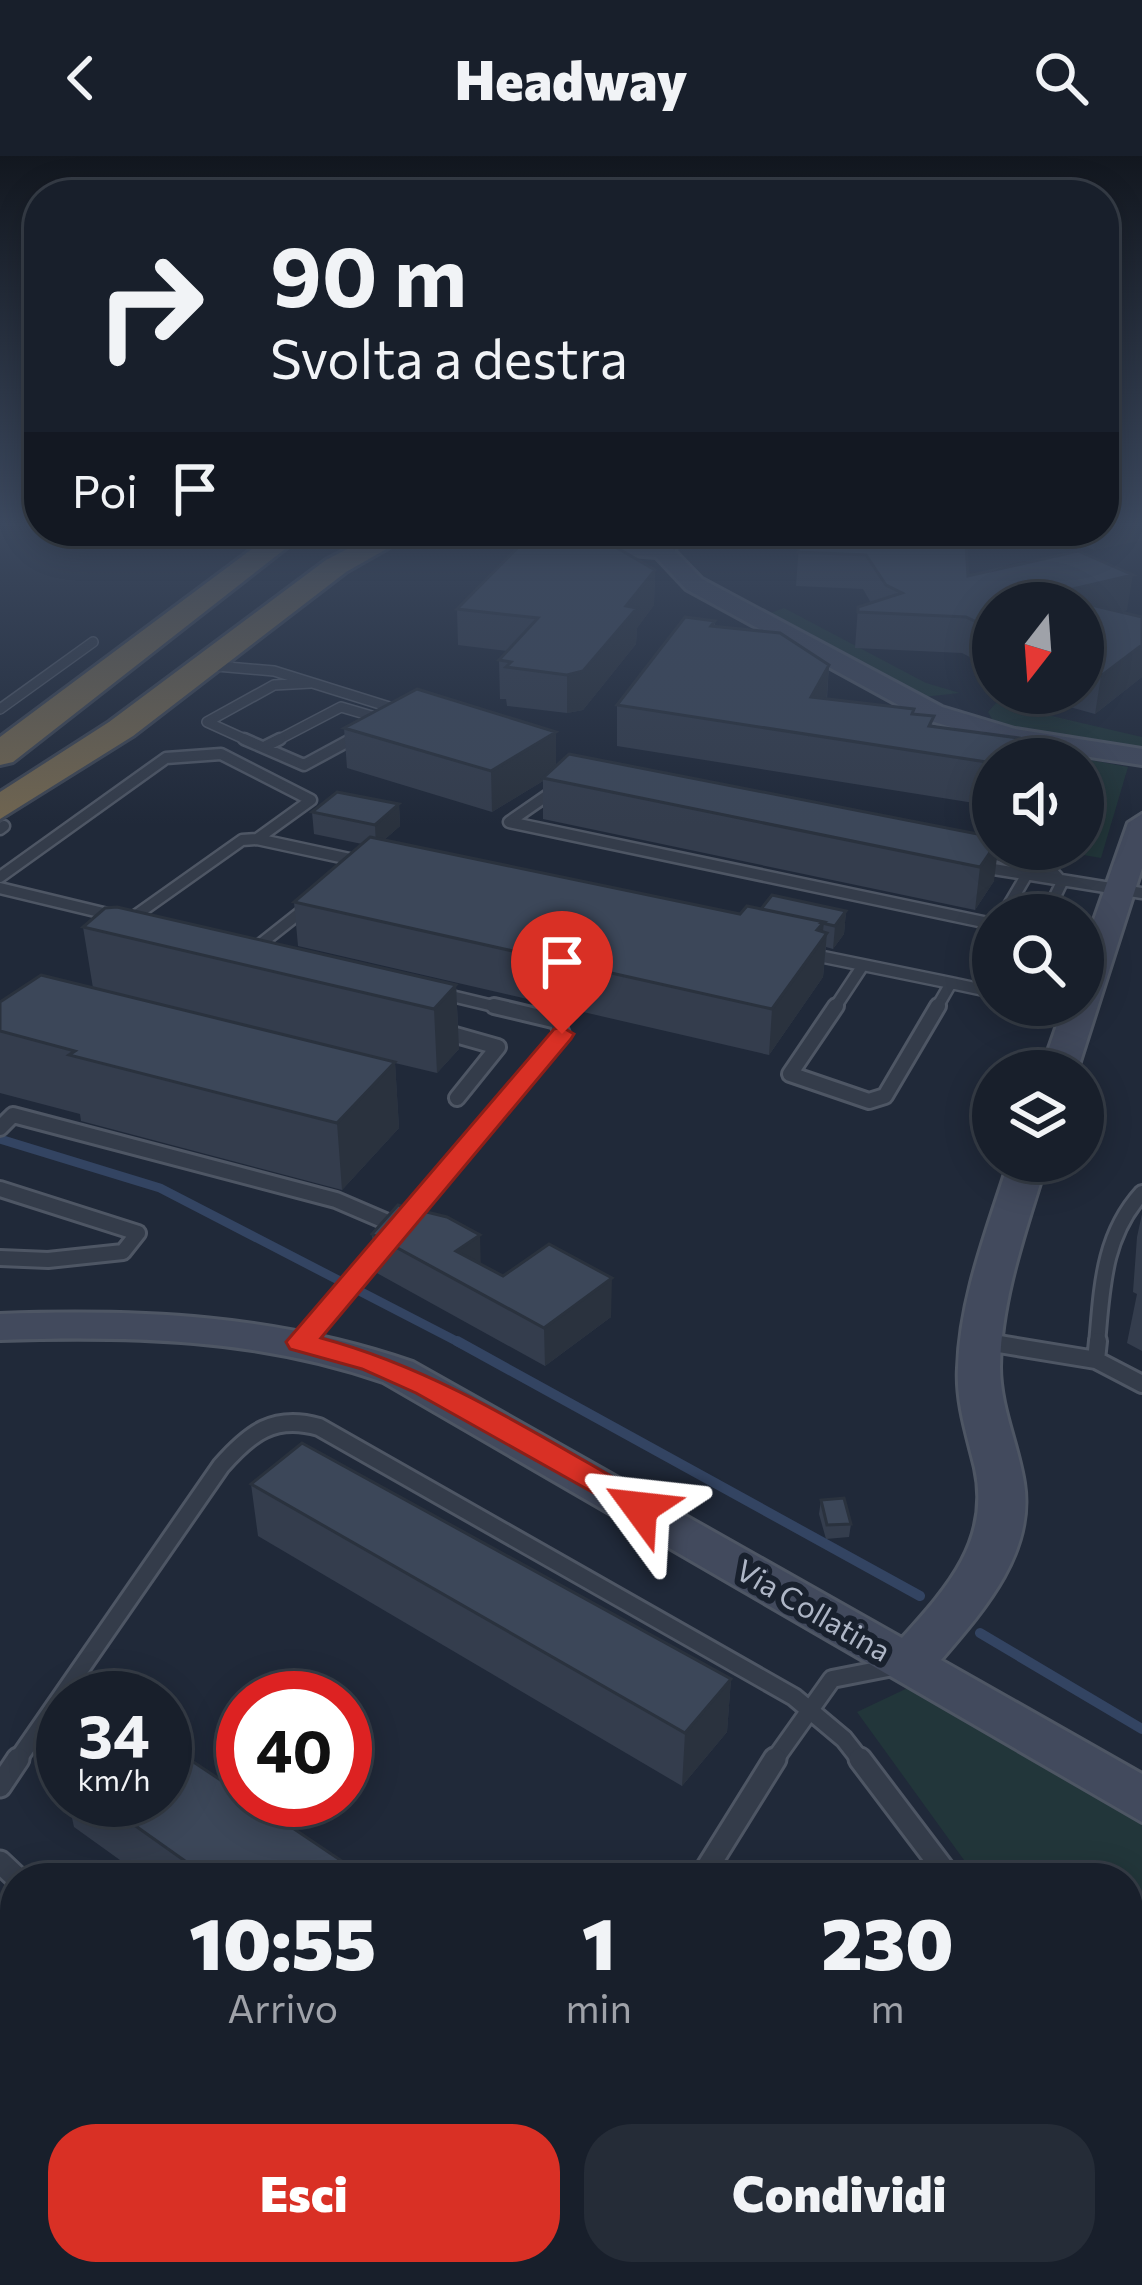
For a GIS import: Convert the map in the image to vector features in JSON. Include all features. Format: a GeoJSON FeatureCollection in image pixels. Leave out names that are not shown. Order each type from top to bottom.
{"type":"FeatureCollection","features":[{"type":"Feature","properties":{"kind":"highway"},"geometry":{"type":"LineString","coordinates":[[2,752],[122,625]]}},
{"type":"Feature","properties":{"kind":"highway"},"geometry":{"type":"LineString","coordinates":[[2,752],[169,625]]}},
{"type":"Feature","properties":{"kind":"highway"},"geometry":{"type":"LineString","coordinates":[[0,791],[208,625]]}},
{"type":"Feature","properties":{"kind":"highway"},"geometry":{"type":"LineString","coordinates":[[1,821],[260,625]]}},
{"type":"Feature","properties":{"kind":"street"},"geometry":{"type":"LineString","coordinates":[[771,625],[933,712],[1012,737],[1142,757]]}},
{"type":"Feature","properties":{"kind":"street"},"geometry":{"type":"LineString","coordinates":[[1104,928],[1132,892],[1142,823]]}},
{"type":"Feature","properties":{"kind":"street"},"geometry":{"type":"LineString","coordinates":[[908,1664],[968,1592],[1002,1527],[1002,1489],[980,1386],[982,1342],[1023,1182]]}},
{"type":"Feature","properties":{"kind":"street","name":"Via Collatina"},"geometry":{"type":"LineString","coordinates":[[0,1327],[167,1326],[301,1342],[373,1362],[461,1403],[1142,1801]]}},
{"type":"Feature","properties":{"kind":"lane"},"geometry":{"type":"LineString","coordinates":[[0,709],[93,642]]}},
{"type":"Feature","properties":{"kind":"lane"},"geometry":{"type":"LineString","coordinates":[[203,665],[316,682],[405,712]]}},
{"type":"Feature","properties":{"kind":"lane"},"geometry":{"type":"LineString","coordinates":[[266,746],[340,707],[383,719],[304,765],[207,722],[274,685],[316,682]]}},
{"type":"Feature","properties":{"kind":"lane"},"geometry":{"type":"LineString","coordinates":[[0,877],[166,758],[185,753],[221,754],[311,800],[257,839]]}},
{"type":"Feature","properties":{"kind":"lane"},"geometry":{"type":"LineString","coordinates":[[570,781],[509,822],[972,922]]}},
{"type":"Feature","properties":{"kind":"lane"},"geometry":{"type":"LineString","coordinates":[[127,918],[140,917],[242,840],[257,839],[374,864],[344,873]]}},
{"type":"Feature","properties":{"kind":"lane"},"geometry":{"type":"LineString","coordinates":[[971,848],[1052,871],[1062,882]]}},
{"type":"Feature","properties":{"kind":"lane"},"geometry":{"type":"LineString","coordinates":[[965,863],[1132,892]]}},
{"type":"Feature","properties":{"kind":"lane"},"geometry":{"type":"LineString","coordinates":[[1015,894],[1026,876]]}},
{"type":"Feature","properties":{"kind":"lane"},"geometry":{"type":"LineString","coordinates":[[1056,894],[1062,882]]}},
{"type":"Feature","properties":{"kind":"lane"},"geometry":{"type":"LineString","coordinates":[[0,888],[147,923]]}},
{"type":"Feature","properties":{"kind":"lane"},"geometry":{"type":"LineString","coordinates":[[259,950],[310,904]]}},
{"type":"Feature","properties":{"kind":"lane"},"geometry":{"type":"LineString","coordinates":[[239,946],[282,956]]}},
{"type":"Feature","properties":{"kind":"lane"},"geometry":{"type":"LineString","coordinates":[[793,951],[972,988]]}},
{"type":"Feature","properties":{"kind":"lane"},"geometry":{"type":"LineString","coordinates":[[863,965],[790,1074],[868,1101],[885,1096],[951,983]]}},
{"type":"Feature","properties":{"kind":"lane"},"geometry":{"type":"LineString","coordinates":[[301,1342],[562,1034],[556,1021],[419,988]]}},
{"type":"Feature","properties":{"kind":"lane"},"geometry":{"type":"LineString","coordinates":[[424,1027],[498,1047],[457,1098]]}},
{"type":"Feature","properties":{"kind":"lane"},"geometry":{"type":"LineString","coordinates":[[0,1128],[13,1115],[336,1200],[399,1227]]}},
{"type":"Feature","properties":{"kind":"lane"},"geometry":{"type":"LineString","coordinates":[[0,1190],[138,1233],[123,1252],[49,1260],[0,1258]]}},
{"type":"Feature","properties":{"kind":"lane"},"geometry":{"type":"LineString","coordinates":[[1096,1360],[1108,1251],[1120,1213],[1142,1193]]}},
{"type":"Feature","properties":{"kind":"lane"},"geometry":{"type":"LineString","coordinates":[[982,1342],[1096,1360],[1142,1384]]}},
{"type":"Feature","properties":{"kind":"lane"},"geometry":{"type":"LineString","coordinates":[[0,1786],[221,1466],[256,1427],[281,1418],[319,1426],[811,1708],[844,1739],[939,1863]]}},
{"type":"Feature","properties":{"kind":"lane"},"geometry":{"type":"LineString","coordinates":[[711,1863],[832,1679],[908,1664]]}},
{"type":"Feature","properties":{"kind":"green space"},"geometry":{"type":"Polygon","coordinates":[[[789,625],[817,625],[926,683],[960,693],[923,697],[789,625]]]}},
{"type":"Feature","properties":{"kind":"green space"},"geometry":{"type":"Polygon","coordinates":[[[989,714],[1043,714],[1142,737],[1142,749],[1104,743],[1104,738],[996,726],[989,714]]]}},
{"type":"Feature","properties":{"kind":"green space"},"geometry":{"type":"Polygon","coordinates":[[[1104,763],[1128,767],[1104,848],[1104,763]]]}},
{"type":"Feature","properties":{"kind":"green space"},"geometry":{"type":"Polygon","coordinates":[[[916,1684],[1142,1821],[1142,1863],[966,1863],[857,1712],[916,1684]]]}},
{"type":"Feature","properties":{"kind":"building"},"geometry":{"type":"Polygon","coordinates":[[[531,625],[622,625],[583,671],[567,675],[506,667],[511,662],[499,660],[531,625]]]}},
{"type":"Feature","properties":{"kind":"building"},"geometry":{"type":"Polygon","coordinates":[[[679,625],[780,633],[829,665],[811,697],[914,709],[912,714],[934,716],[929,726],[1019,738],[972,738],[972,760],[617,705],[679,625]]]}},
{"type":"Feature","properties":{"kind":"building"},"geometry":{"type":"Polygon","coordinates":[[[1104,625],[1142,625],[1142,645],[1104,674],[1104,625]]]}},
{"type":"Feature","properties":{"kind":"building"},"geometry":{"type":"Polygon","coordinates":[[[417,689],[556,732],[491,771],[344,728],[417,689]]]}},
{"type":"Feature","properties":{"kind":"building"},"geometry":{"type":"Polygon","coordinates":[[[569,754],[972,833],[972,865],[543,778],[569,754]]]}},
{"type":"Feature","properties":{"kind":"building"},"geometry":{"type":"Polygon","coordinates":[[[337,792],[399,804],[375,825],[312,812],[337,792]]]}},
{"type":"Feature","properties":{"kind":"building"},"geometry":{"type":"Polygon","coordinates":[[[370,837],[740,914],[747,906],[824,922],[817,930],[827,933],[772,1009],[294,902],[370,837]]]}},
{"type":"Feature","properties":{"kind":"building"},"geometry":{"type":"Polygon","coordinates":[[[772,895],[846,911],[835,926],[761,909],[772,895]]]}},
{"type":"Feature","properties":{"kind":"building"},"geometry":{"type":"Polygon","coordinates":[[[105,908],[456,985],[434,1009],[83,927],[105,908]]]}},
{"type":"Feature","properties":{"kind":"building"},"geometry":{"type":"Polygon","coordinates":[[[41,975],[395,1062],[337,1123],[69,1055],[75,1051],[0,1031],[0,1002],[41,975]]]}},
{"type":"Feature","properties":{"kind":"building"},"geometry":{"type":"Polygon","coordinates":[[[398,1205],[447,1217],[480,1235],[456,1251],[503,1276],[549,1244],[612,1278],[544,1328],[372,1234],[398,1205]]]}},
{"type":"Feature","properties":{"kind":"building"},"geometry":{"type":"Polygon","coordinates":[[[302,1443],[731,1679],[685,1733],[251,1484],[302,1443]]]}},
{"type":"Feature","properties":{"kind":"building"},"geometry":{"type":"Polygon","coordinates":[[[844,1498],[851,1524],[827,1525],[821,1500],[844,1498]]]}},
{"type":"Feature","properties":{"kind":"building"},"geometry":{"type":"Polygon","coordinates":[[[192,1761],[216,1777],[216,1827],[291,1827],[345,1863],[188,1863],[137,1827],[192,1827],[192,1761]]]}},
{"type":"Feature","properties":{"kind":"waterway"},"geometry":{"type":"LineString","coordinates":[[0,1139],[160,1188],[462,1344]]}},
{"type":"Feature","properties":{"kind":"waterway"},"geometry":{"type":"LineString","coordinates":[[457,1341],[920,1596]]}},
{"type":"Feature","properties":{"kind":"waterway"},"geometry":{"type":"LineString","coordinates":[[980,1633],[1142,1729]]}},
{"type":"Feature","properties":{"kind":"route"},"geometry":{"type":"LineString","coordinates":[[562,1034],[301,1342],[373,1362],[426,1385],[640,1508]]}}]}
